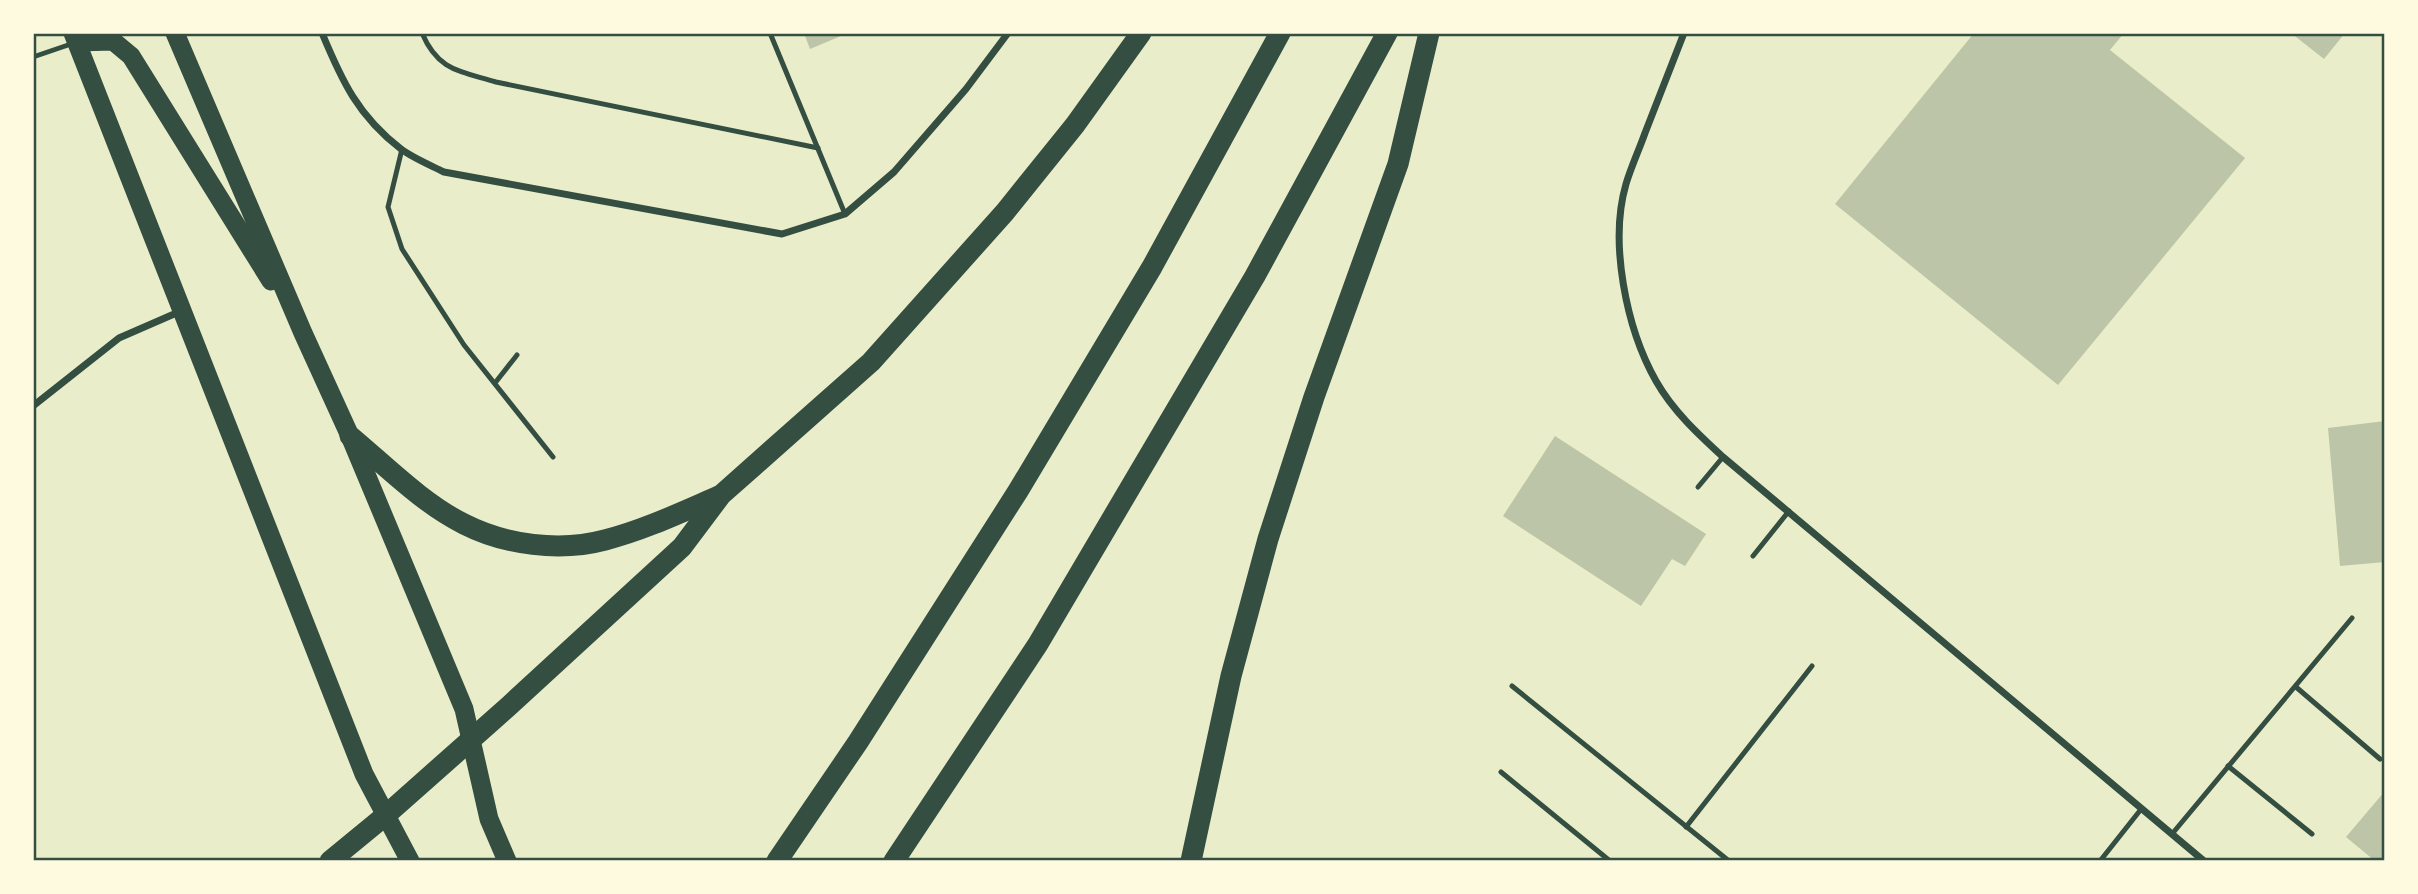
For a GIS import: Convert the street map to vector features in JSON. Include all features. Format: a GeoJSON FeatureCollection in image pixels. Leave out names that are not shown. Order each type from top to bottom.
{"type":"FeatureCollection","features":[{"type":"Feature","properties":{"kind":"highway"},"geometry":{"type":"LineString","coordinates":[[175,33],[350,436],[464,709],[489,819],[507,861]]}},
{"type":"Feature","properties":{"kind":"highway"},"geometry":{"type":"LineString","coordinates":[[330,861],[471,741],[681,547],[721,495],[871,362],[1005,212],[1075,125],[1141,33]]}},
{"type":"Feature","properties":{"kind":"highway"},"geometry":{"type":"LineString","coordinates":[[777,861],[858,742],[1018,491],[1152,267],[1280,33]]}},
{"type":"Feature","properties":{"kind":"highway"},"geometry":{"type":"LineString","coordinates":[[894,861],[1038,643],[1255,276],[1387,33]]}},
{"type":"Feature","properties":{"kind":"highway"},"geometry":{"type":"LineString","coordinates":[[1191,861],[1231,676],[1268,539],[1314,397],[1398,164],[1429,33]]}},
{"type":"Feature","properties":{"kind":"highway"},"geometry":{"type":"LineString","coordinates":[[303,333],[131,56],[113,41],[75,38],[365,774],[410,861]]}},
{"type":"Feature","properties":{"kind":"highway"},"geometry":{"type":"LineString","coordinates":[[350,436],[426,500],[465,524],[513,541],[559,546],[604,541],[721,495]]}},
{"type":"Feature","properties":{"kind":"street"},"geometry":{"type":"LineString","coordinates":[[322,33],[341,79],[359,109],[401,149],[444,172],[782,234],[845,214],[894,172],[966,89],[1008,33]]}},
{"type":"Feature","properties":{"kind":"street"},"geometry":{"type":"LineString","coordinates":[[1684,33],[1626,185],[1620,231],[1622,278],[1642,350],[1657,381],[1684,420],[1723,457],[2204,861]]}},
{"type":"Feature","properties":{"kind":"street"},"geometry":{"type":"LineString","coordinates":[[33,407],[119,338],[182,311]]}},
{"type":"Feature","properties":{"kind":"lane"},"geometry":{"type":"LineString","coordinates":[[422,33],[430,52],[451,68],[496,82],[817,148]]}},
{"type":"Feature","properties":{"kind":"lane"},"geometry":{"type":"LineString","coordinates":[[769,33],[845,214]]}},
{"type":"Feature","properties":{"kind":"lane"},"geometry":{"type":"LineString","coordinates":[[33,57],[75,38]]}},
{"type":"Feature","properties":{"kind":"lane"},"geometry":{"type":"LineString","coordinates":[[401,149],[388,207],[402,249],[464,345],[553,457]]}},
{"type":"Feature","properties":{"kind":"lane"},"geometry":{"type":"LineString","coordinates":[[495,383],[517,355]]}},
{"type":"Feature","properties":{"kind":"lane"},"geometry":{"type":"LineString","coordinates":[[1698,487],[1723,457]]}},
{"type":"Feature","properties":{"kind":"lane"},"geometry":{"type":"LineString","coordinates":[[1753,556],[1789,511]]}},
{"type":"Feature","properties":{"kind":"lane"},"geometry":{"type":"LineString","coordinates":[[2172,834],[2352,618]]}},
{"type":"Feature","properties":{"kind":"lane"},"geometry":{"type":"LineString","coordinates":[[1686,827],[1812,666]]}},
{"type":"Feature","properties":{"kind":"lane"},"geometry":{"type":"LineString","coordinates":[[1512,686],[1729,861]]}},
{"type":"Feature","properties":{"kind":"lane"},"geometry":{"type":"LineString","coordinates":[[2295,687],[2380,759]]}},
{"type":"Feature","properties":{"kind":"lane"},"geometry":{"type":"LineString","coordinates":[[2228,766],[2312,834]]}},
{"type":"Feature","properties":{"kind":"lane"},"geometry":{"type":"LineString","coordinates":[[1500,772],[1610,861]]}},
{"type":"Feature","properties":{"kind":"lane"},"geometry":{"type":"LineString","coordinates":[[2100,861],[2142,808]]}},
{"type":"Feature","properties":{"kind":"building"},"geometry":{"type":"Polygon","coordinates":[[[804,33],[848,33],[810,49],[804,33]]]}},
{"type":"Feature","properties":{"kind":"building"},"geometry":{"type":"Polygon","coordinates":[[[1974,33],[2124,33],[2110,50],[2245,158],[2058,385],[1835,204],[1974,33]]]}},
{"type":"Feature","properties":{"kind":"building"},"geometry":{"type":"Polygon","coordinates":[[[2291,33],[2345,33],[2324,59],[2291,33]]]}},
{"type":"Feature","properties":{"kind":"building"},"geometry":{"type":"Polygon","coordinates":[[[2385,421],[2385,562],[2340,566],[2328,428],[2385,421]]]}},
{"type":"Feature","properties":{"kind":"building"},"geometry":{"type":"Polygon","coordinates":[[[1555,436],[1706,534],[1685,566],[1672,559],[1641,606],[1503,516],[1555,436]]]}},
{"type":"Feature","properties":{"kind":"building"},"geometry":{"type":"Polygon","coordinates":[[[2385,791],[2385,861],[2375,861],[2346,837],[2385,791]]]}}]}
